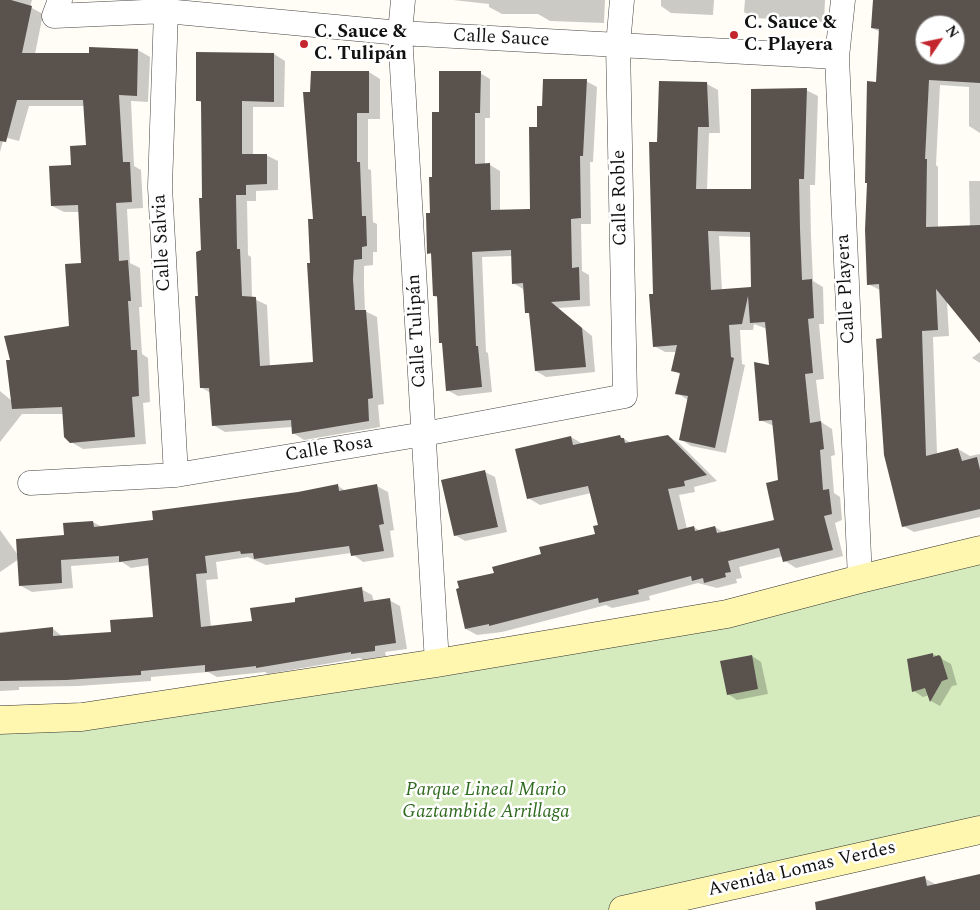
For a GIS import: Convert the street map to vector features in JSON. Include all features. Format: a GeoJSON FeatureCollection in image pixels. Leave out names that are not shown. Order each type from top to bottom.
{"type":"FeatureCollection","features":[{"type":"Feature","properties":{"kind":"street","name":"Calle Sauce"},"geometry":{"type":"LineString","coordinates":[[60,0],[54,16],[156,6],[400,33],[837,58]]}},
{"type":"Feature","properties":{"kind":"street","name":"Calle Tulipán"},"geometry":{"type":"LineString","coordinates":[[403,0],[400,33],[437,663]]}},
{"type":"Feature","properties":{"kind":"street","name":"Calle Roble"},"geometry":{"type":"LineString","coordinates":[[622,0],[618,45],[624,396]]}},
{"type":"Feature","properties":{"kind":"street","name":"Calle Playera"},"geometry":{"type":"LineString","coordinates":[[843,0],[837,58],[860,578]]}},
{"type":"Feature","properties":{"kind":"street","name":"Calle Salvia"},"geometry":{"type":"LineString","coordinates":[[156,6],[160,187],[176,475]]}},
{"type":"Feature","properties":{"kind":"street","name":"Calle Rosa"},"geometry":{"type":"LineString","coordinates":[[30,483],[176,475],[424,434],[624,396]]}},
{"type":"Feature","properties":{"kind":"street"},"geometry":{"type":"LineString","coordinates":[[0,720],[82,717],[437,663],[727,614],[860,578],[980,550]]}},
{"type":"Feature","properties":{"kind":"street","name":"Avenida Lomas Verdes"},"geometry":{"type":"LineString","coordinates":[[624,910],[980,830]]}},
{"type":"Feature","properties":{"kind":"green space","name":"Parque Lineal Mario Gaztambide Arrillaga"},"geometry":{"type":"Polygon","coordinates":[[[980,550],[980,830],[623,910],[0,910],[0,720],[437,663],[980,550]]]}},
{"type":"Feature","properties":{"kind":"building"},"geometry":{"type":"Polygon","coordinates":[[[0,0],[11,0],[32,6],[22,53],[89,53],[89,47],[138,49],[137,96],[119,95],[123,162],[130,162],[132,202],[116,203],[119,261],[128,260],[131,301],[128,301],[131,350],[137,350],[139,396],[132,397],[135,437],[70,443],[64,437],[62,407],[12,409],[6,360],[10,360],[4,336],[69,326],[65,264],[81,263],[78,205],[51,206],[49,166],[71,165],[70,146],[86,145],[83,100],[17,100],[6,142],[0,141],[0,0]]]}},
{"type":"Feature","properties":{"kind":"building"},"geometry":{"type":"Polygon","coordinates":[[[873,0],[980,0],[980,83],[929,80],[925,159],[927,159],[926,227],[980,225],[980,343],[936,289],[938,330],[922,331],[926,456],[958,448],[962,461],[977,457],[980,470],[980,509],[902,527],[884,455],[876,339],[882,338],[879,284],[867,285],[865,230],[867,183],[865,183],[867,81],[876,82],[879,29],[871,28],[873,0]]]}},
{"type":"Feature","properties":{"kind":"building"},"geometry":{"type":"Polygon","coordinates":[[[196,52],[274,53],[274,102],[242,101],[242,154],[267,154],[267,184],[246,185],[246,195],[236,195],[237,249],[240,249],[242,296],[256,297],[260,366],[313,362],[307,263],[310,263],[308,219],[313,219],[303,92],[310,92],[311,71],[369,71],[369,113],[357,113],[357,162],[360,162],[362,216],[366,216],[367,246],[362,247],[362,259],[354,260],[353,279],[355,310],[366,310],[373,398],[368,399],[369,421],[292,434],[291,420],[212,426],[209,388],[200,388],[195,296],[198,296],[196,252],[201,250],[199,198],[202,198],[201,101],[196,101],[196,52]]]}},
{"type":"Feature","properties":{"kind":"building"},"geometry":{"type":"Polygon","coordinates":[[[439,71],[481,71],[480,113],[475,113],[475,164],[490,163],[491,210],[530,209],[529,127],[537,127],[537,106],[542,106],[543,79],[587,79],[583,156],[580,156],[581,218],[571,219],[572,268],[579,267],[580,300],[551,302],[582,328],[586,367],[535,371],[529,313],[525,313],[523,283],[512,284],[511,250],[472,252],[476,346],[478,346],[482,387],[446,391],[442,343],[439,343],[437,296],[433,296],[431,253],[427,254],[426,213],[430,213],[429,177],[432,177],[432,112],[439,112],[439,71]]]}},
{"type":"Feature","properties":{"kind":"building"},"geometry":{"type":"Polygon","coordinates":[[[659,81],[707,82],[709,127],[698,127],[696,189],[751,189],[751,89],[807,88],[804,179],[799,179],[800,229],[802,280],[812,279],[814,318],[808,319],[813,373],[805,374],[810,423],[821,421],[824,449],[820,450],[823,490],[829,489],[832,514],[824,516],[833,550],[783,562],[779,548],[728,561],[731,572],[725,573],[726,577],[704,583],[703,578],[692,581],[691,576],[638,590],[639,594],[599,603],[598,598],[489,626],[489,624],[465,629],[456,589],[459,588],[457,581],[494,573],[492,567],[541,554],[539,547],[595,534],[593,526],[598,525],[588,486],[527,499],[515,449],[571,436],[573,445],[620,435],[621,438],[624,438],[625,443],[668,435],[707,475],[684,481],[685,486],[668,489],[678,530],[694,526],[695,531],[715,526],[717,533],[774,520],[766,483],[778,480],[772,420],[759,421],[754,362],[769,365],[765,322],[750,323],[748,296],[742,324],[729,325],[731,357],[734,358],[715,448],[679,440],[688,396],[675,394],[680,373],[671,371],[677,345],[653,347],[649,294],[653,294],[649,142],[657,142],[659,81]],[[708,231],[711,290],[751,287],[750,232],[708,231]]]}},
{"type":"Feature","properties":{"kind":"building"},"geometry":{"type":"Polygon","coordinates":[[[485,470],[498,527],[454,536],[441,480],[485,470]]]}},
{"type":"Feature","properties":{"kind":"building"},"geometry":{"type":"Polygon","coordinates":[[[338,484],[339,491],[377,484],[384,524],[379,525],[384,551],[351,556],[349,546],[254,559],[253,553],[241,554],[240,551],[205,556],[207,573],[196,574],[201,627],[252,621],[250,608],[295,602],[295,598],[362,587],[364,602],[390,598],[396,643],[375,646],[375,651],[351,654],[351,652],[256,668],[256,666],[205,672],[205,665],[141,671],[141,675],[66,680],[0,681],[0,633],[53,627],[53,636],[111,632],[110,620],[153,617],[148,558],[119,562],[119,556],[61,560],[62,583],[19,586],[16,539],[64,535],[63,523],[93,521],[94,527],[153,520],[152,511],[298,492],[338,484]]]}},
{"type":"Feature","properties":{"kind":"building"},"geometry":{"type":"Polygon","coordinates":[[[933,653],[933,657],[939,655],[941,657],[948,679],[942,681],[930,702],[925,688],[912,692],[907,659],[933,653]]]}},
{"type":"Feature","properties":{"kind":"building"},"geometry":{"type":"Polygon","coordinates":[[[752,655],[758,689],[727,695],[720,661],[752,655]]]}},
{"type":"Feature","properties":{"kind":"building"},"geometry":{"type":"Polygon","coordinates":[[[980,874],[980,910],[816,910],[815,902],[925,876],[927,886],[980,874]]]}},
{"type":"Feature","properties":{"kind":"place","name":"C. Sauce & C. Playera"},"geometry":{"type":"Point","coordinates":[734,35]}},
{"type":"Feature","properties":{"kind":"place","name":"C. Sauce & C. Tulipán"},"geometry":{"type":"Point","coordinates":[304,44]}}]}
